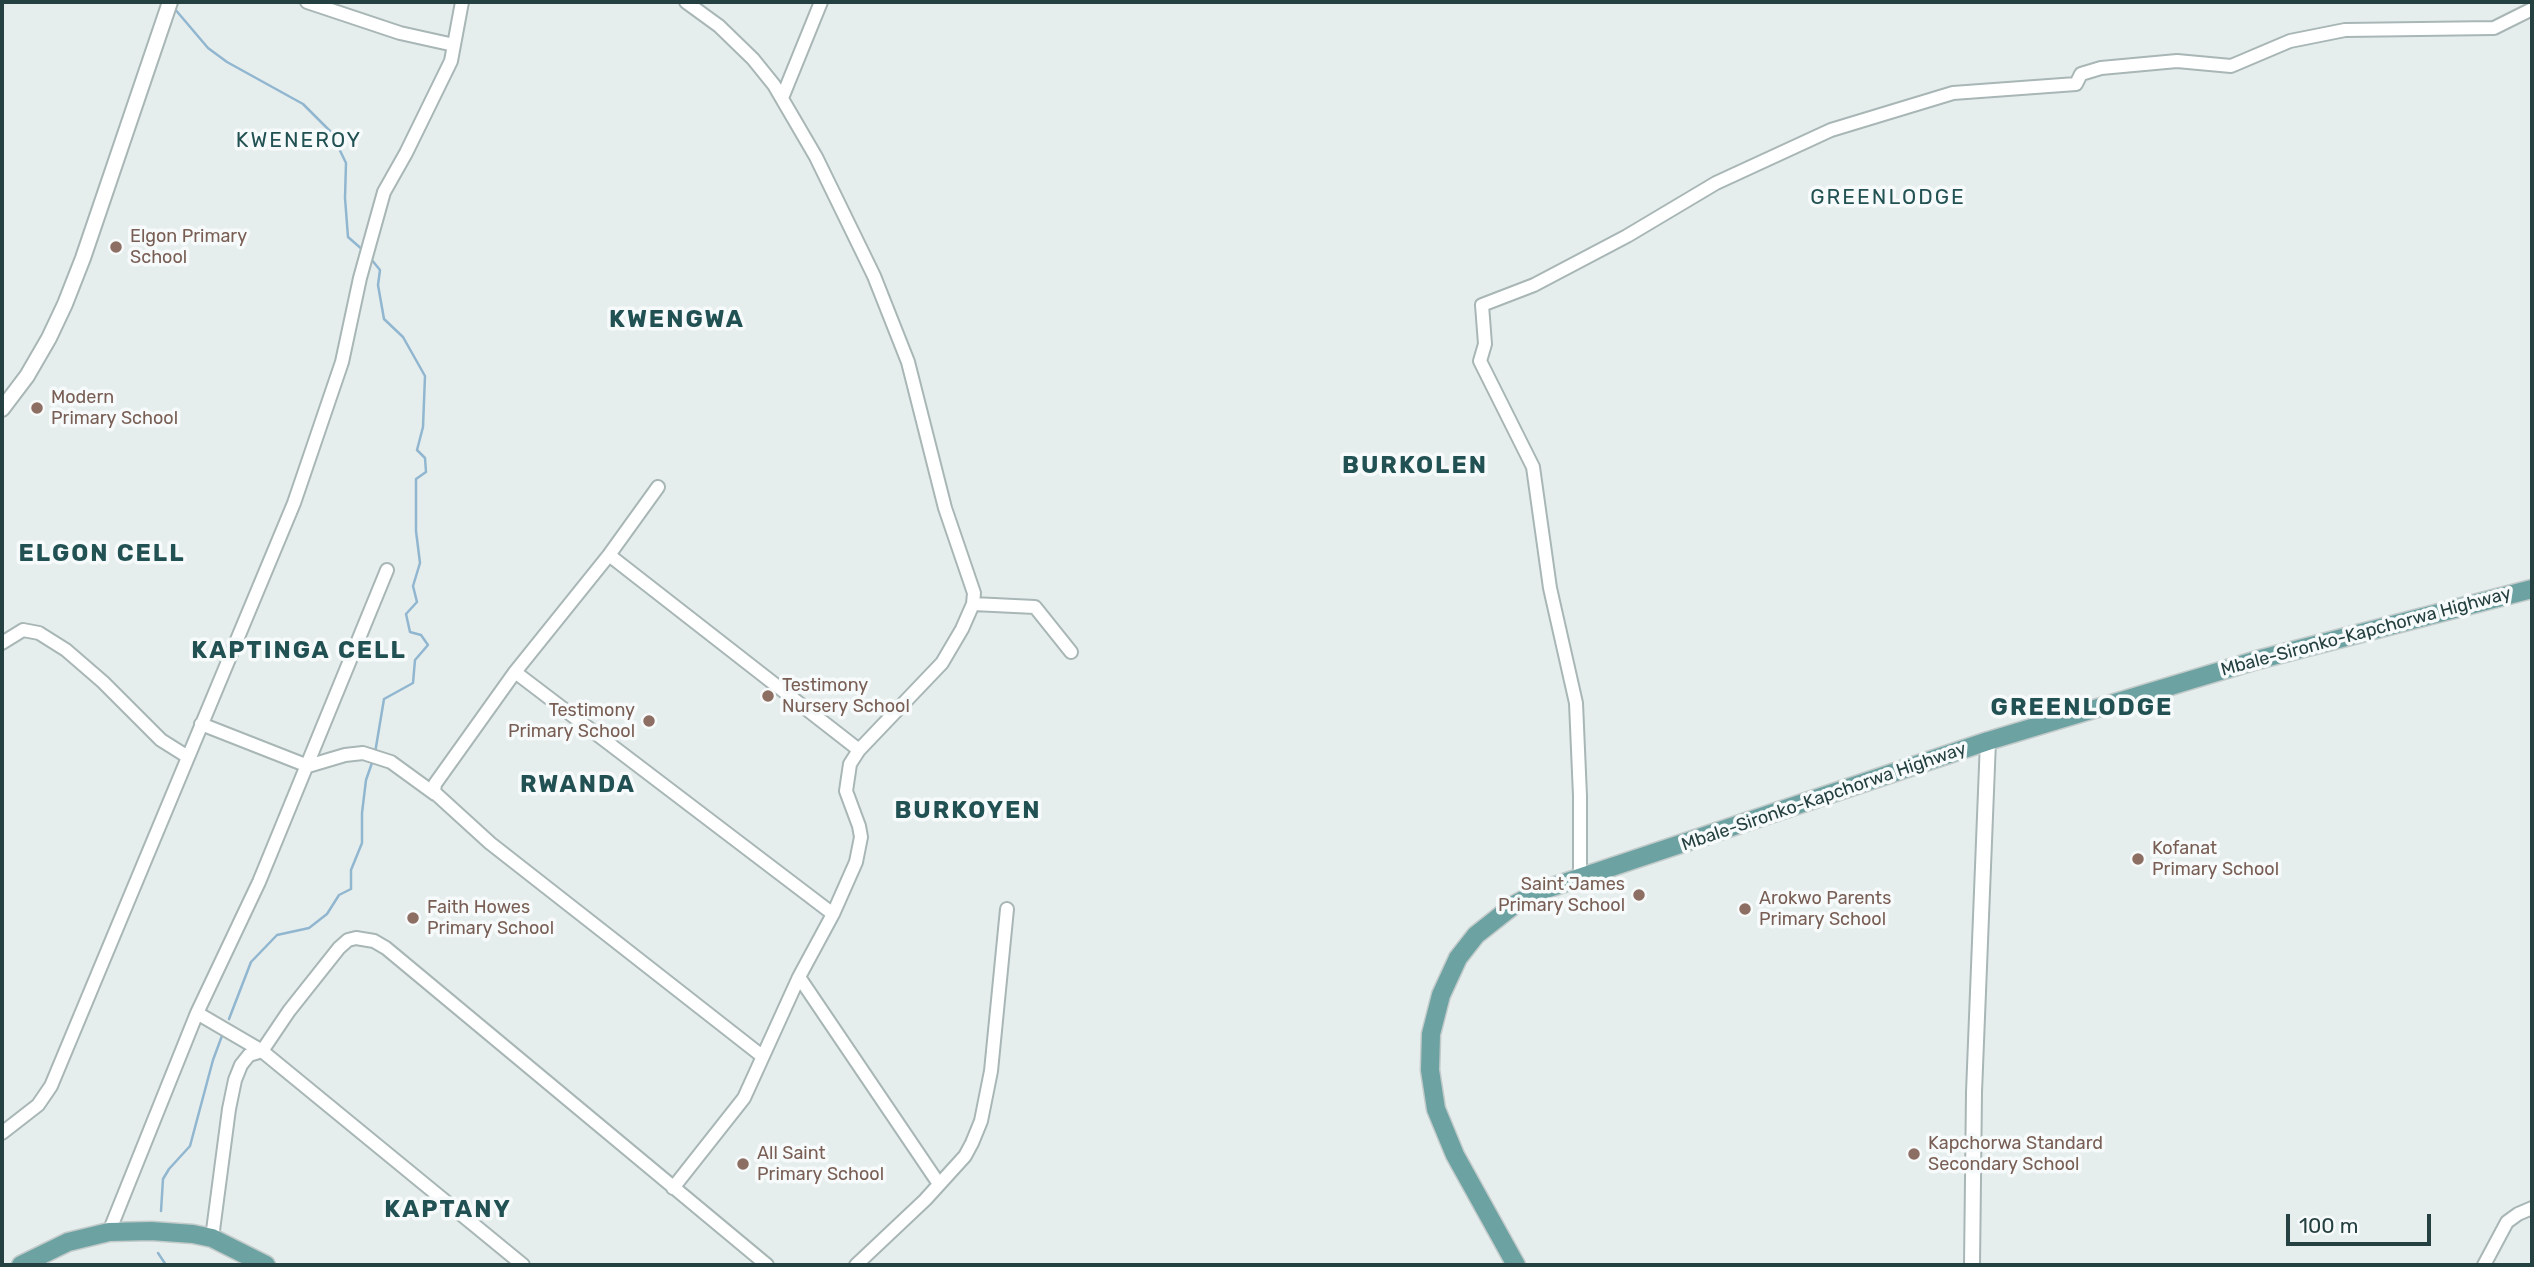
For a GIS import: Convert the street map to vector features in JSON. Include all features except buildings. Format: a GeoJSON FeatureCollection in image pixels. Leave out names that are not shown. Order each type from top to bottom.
{"type":"FeatureCollection","features":[{"type":"Feature","properties":{"kind":"main road","name":"Mbale-Sironko-Kapchorwa Highway"},"geometry":{"type":"LineString","coordinates":[[1516,1265],[1455,1154],[1436,1109],[1430,1070],[1431,1034],[1441,995],[1458,958],[1476,935],[1520,901],[1540,891],[1988,741],[2257,660],[2532,589]]}},
{"type":"Feature","properties":{"kind":"main road"},"geometry":{"type":"LineString","coordinates":[[21,1265],[68,1242],[109,1232],[193,1234],[212,1238],[266,1265]]}},
{"type":"Feature","properties":{"kind":"street"},"geometry":{"type":"LineString","coordinates":[[2,409],[27,376],[50,338],[65,304],[170,2]]}},
{"type":"Feature","properties":{"kind":"street"},"geometry":{"type":"LineString","coordinates":[[307,2],[400,33],[454,44]]}},
{"type":"Feature","properties":{"kind":"street"},"geometry":{"type":"LineString","coordinates":[[2,1133],[23,1119],[51,1086],[294,503],[342,362],[384,192],[451,61],[459,2]]}},
{"type":"Feature","properties":{"kind":"street"},"geometry":{"type":"LineString","coordinates":[[673,1188],[738,1108],[799,977],[833,914],[860,851],[859,825],[845,785],[848,769],[859,750],[942,663],[973,604],[972,586],[945,509],[908,362],[874,276],[816,157],[782,98],[753,59],[719,26],[686,2]]}},
{"type":"Feature","properties":{"kind":"street"},"geometry":{"type":"LineString","coordinates":[[782,98],[821,2]]}},
{"type":"Feature","properties":{"kind":"street"},"geometry":{"type":"LineString","coordinates":[[1580,878],[1577,703],[1550,589],[1533,467],[1480,361],[1485,344],[1482,305],[1534,285],[1627,236],[1716,183],[1831,130],[1952,93],[2076,84],[2081,74],[2101,68],[2177,61],[2231,66],[2290,41],[2345,30],[2494,28],[2532,9]]}},
{"type":"Feature","properties":{"kind":"street"},"geometry":{"type":"LineString","coordinates":[[435,794],[435,783],[515,672],[610,555],[658,487]]}},
{"type":"Feature","properties":{"kind":"street"},"geometry":{"type":"LineString","coordinates":[[610,555],[859,750]]}},
{"type":"Feature","properties":{"kind":"street"},"geometry":{"type":"LineString","coordinates":[[109,1232],[197,1013],[259,882],[387,570]]}},
{"type":"Feature","properties":{"kind":"street"},"geometry":{"type":"LineString","coordinates":[[973,604],[1035,607],[1071,652]]}},
{"type":"Feature","properties":{"kind":"street"},"geometry":{"type":"LineString","coordinates":[[2,643],[23,630],[39,633],[66,650],[103,682],[161,740],[188,757]]}},
{"type":"Feature","properties":{"kind":"street"},"geometry":{"type":"LineString","coordinates":[[515,672],[833,914]]}},
{"type":"Feature","properties":{"kind":"street"},"geometry":{"type":"LineString","coordinates":[[201,724],[308,766],[345,755],[374,757],[391,762],[435,794],[490,843],[762,1056]]}},
{"type":"Feature","properties":{"kind":"street"},"geometry":{"type":"LineString","coordinates":[[1972,1265],[1975,1079],[1988,741]]}},
{"type":"Feature","properties":{"kind":"street"},"geometry":{"type":"LineString","coordinates":[[856,1265],[918,1208],[965,1156],[981,1121],[991,1071],[1007,909]]}},
{"type":"Feature","properties":{"kind":"street"},"geometry":{"type":"LineString","coordinates":[[212,1238],[235,1080],[245,1059],[262,1051],[289,1011],[339,948],[353,938],[374,941],[396,957],[766,1265]]}},
{"type":"Feature","properties":{"kind":"street"},"geometry":{"type":"LineString","coordinates":[[799,977],[939,1184]]}},
{"type":"Feature","properties":{"kind":"street"},"geometry":{"type":"LineString","coordinates":[[197,1013],[262,1051],[523,1265]]}},
{"type":"Feature","properties":{"kind":"street"},"geometry":{"type":"LineString","coordinates":[[2484,1265],[2507,1222],[2532,1208]]}},
{"type":"Feature","properties":{"kind":"waterway"},"geometry":{"type":"LineString","coordinates":[[174,8],[208,48],[227,62],[303,104],[331,132],[346,163],[348,237],[364,251]]}},
{"type":"Feature","properties":{"kind":"waterway"},"geometry":{"type":"LineString","coordinates":[[371,259],[380,270],[378,285],[384,319],[403,337],[425,376],[423,427],[417,450],[425,458],[426,472],[416,479],[416,531],[420,563],[413,586],[417,602],[406,614],[410,632],[421,635],[428,645],[415,660],[413,683],[384,699],[375,753]]}},
{"type":"Feature","properties":{"kind":"waterway"},"geometry":{"type":"LineString","coordinates":[[229,1019],[251,962],[277,935],[309,928],[327,914],[339,895],[351,889],[351,870],[362,843],[366,780],[373,760]]}},
{"type":"Feature","properties":{"kind":"waterway"},"geometry":{"type":"LineString","coordinates":[[161,1211],[163,1179],[190,1146],[223,1033]]}},
{"type":"Feature","properties":{"kind":"waterway"},"geometry":{"type":"LineString","coordinates":[[158,1253],[166,1265]]}},
{"type":"Feature","properties":{"kind":"place","name":"Elgon Primary School"},"geometry":{"type":"Point","coordinates":[116,247]}},
{"type":"Feature","properties":{"kind":"place","name":"Modern Primary School"},"geometry":{"type":"Point","coordinates":[37,408]}},
{"type":"Feature","properties":{"kind":"place","name":"Testimony Nursery School"},"geometry":{"type":"Point","coordinates":[768,696]}},
{"type":"Feature","properties":{"kind":"place","name":"Testimony Primary School"},"geometry":{"type":"Point","coordinates":[649,721]}},
{"type":"Feature","properties":{"kind":"place","name":"Kofanat Primary School"},"geometry":{"type":"Point","coordinates":[2138,859]}},
{"type":"Feature","properties":{"kind":"place","name":"Saint James Primary School"},"geometry":{"type":"Point","coordinates":[1639,895]}},
{"type":"Feature","properties":{"kind":"place","name":"Arokwo Parents Primary School"},"geometry":{"type":"Point","coordinates":[1745,909]}},
{"type":"Feature","properties":{"kind":"place","name":"Faith Howes Primary School"},"geometry":{"type":"Point","coordinates":[413,918]}},
{"type":"Feature","properties":{"kind":"place","name":"Kapchorwa Standard Secondary School"},"geometry":{"type":"Point","coordinates":[1914,1154]}},
{"type":"Feature","properties":{"kind":"place","name":"All Saint Primary School"},"geometry":{"type":"Point","coordinates":[743,1164]}},
{"type":"Feature","properties":{"kind":"district","name":"KWENEROY"},"geometry":{"type":"Point","coordinates":[299,141]}},
{"type":"Feature","properties":{"kind":"district","name":"GREENLODGE"},"geometry":{"type":"Point","coordinates":[1888,198]}},
{"type":"Feature","properties":{"kind":"district","name":"KWENGWA"},"geometry":{"type":"Point","coordinates":[677,320]}},
{"type":"Feature","properties":{"kind":"district","name":"BURKOLEN"},"geometry":{"type":"Point","coordinates":[1415,466]}},
{"type":"Feature","properties":{"kind":"district","name":"ELGON CELL"},"geometry":{"type":"Point","coordinates":[102,554]}},
{"type":"Feature","properties":{"kind":"district","name":"KAPTINGA CELL"},"geometry":{"type":"Point","coordinates":[299,651]}},
{"type":"Feature","properties":{"kind":"district","name":"GREENLODGE"},"geometry":{"type":"Point","coordinates":[2082,708]}},
{"type":"Feature","properties":{"kind":"district","name":"RWANDA"},"geometry":{"type":"Point","coordinates":[578,785]}},
{"type":"Feature","properties":{"kind":"district","name":"BURKOYEN"},"geometry":{"type":"Point","coordinates":[968,811]}},
{"type":"Feature","properties":{"kind":"district","name":"KAPTANY"},"geometry":{"type":"Point","coordinates":[448,1210]}}]}
